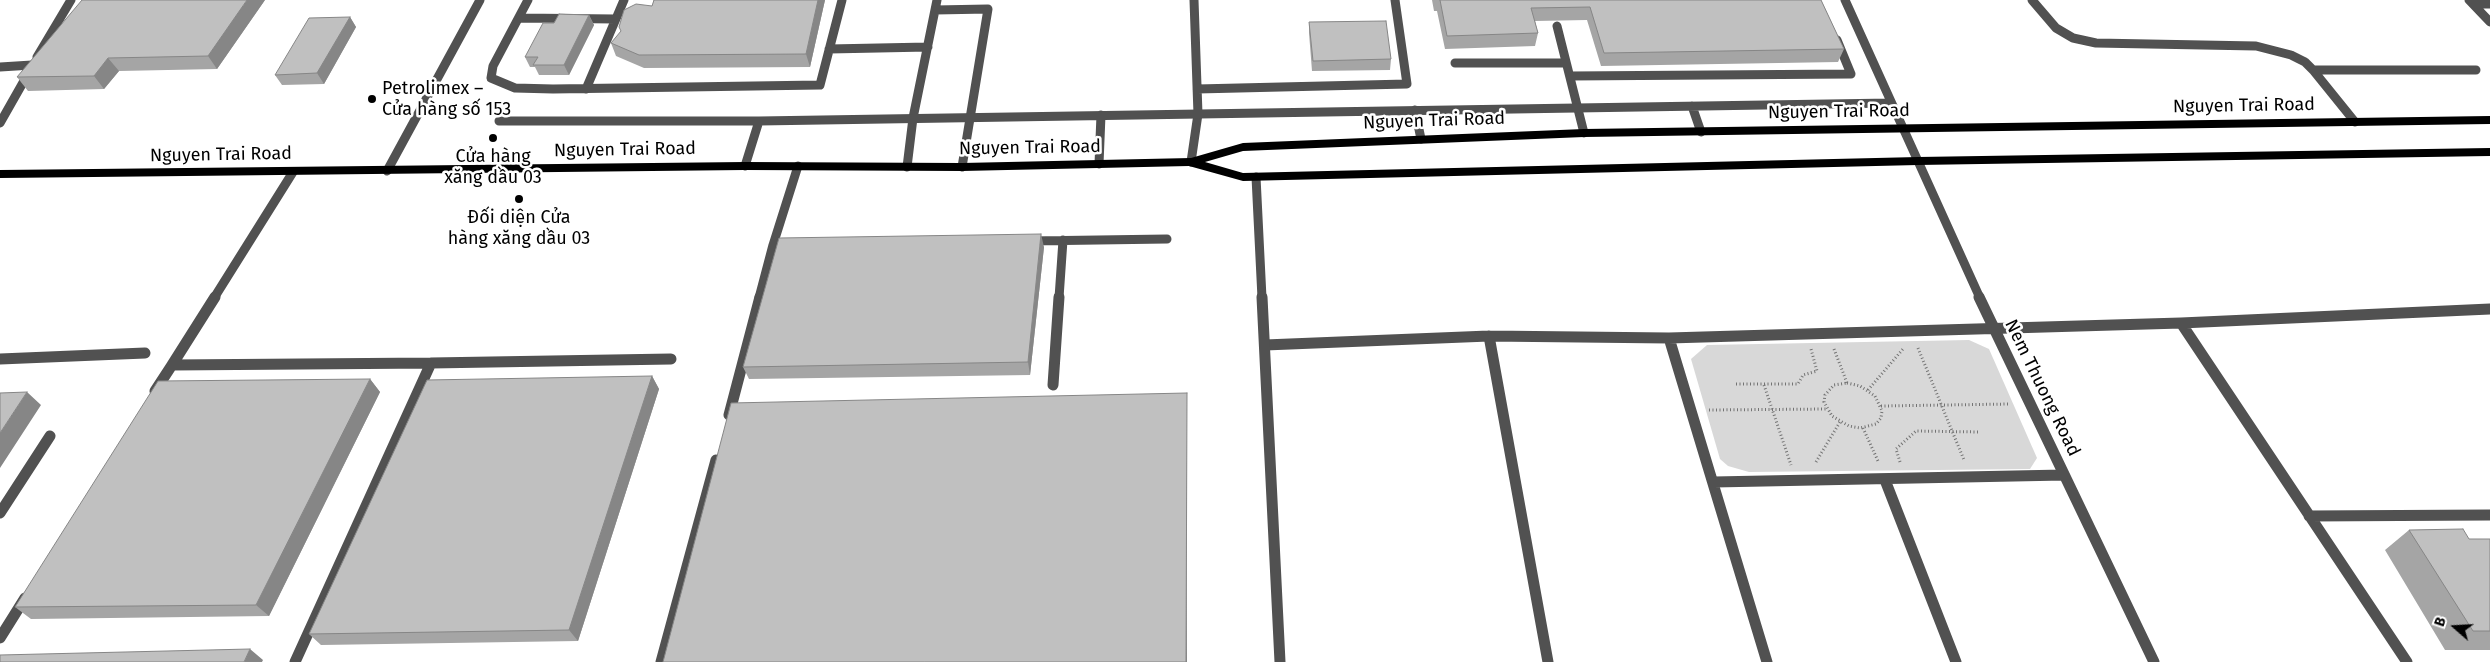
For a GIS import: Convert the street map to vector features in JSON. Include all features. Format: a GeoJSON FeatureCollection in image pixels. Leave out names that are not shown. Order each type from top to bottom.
{"type":"FeatureCollection","features":[{"type":"Feature","properties":{"kind":"highway","name":"Nguyen Trai Road"},"geometry":{"type":"LineString","coordinates":[[0,174],[745,166],[962,167],[1191,162],[1242,147],[1421,139],[1902,128],[2490,120]]}},
{"type":"Feature","properties":{"kind":"highway","name":"Nguyen Trai Road"},"geometry":{"type":"LineString","coordinates":[[1191,162],[1243,177],[1256,177],[1918,161],[2490,152]]}},
{"type":"Feature","properties":{"kind":"street"},"geometry":{"type":"LineString","coordinates":[[0,123],[61,13],[71,0]]}},
{"type":"Feature","properties":{"kind":"street"},"geometry":{"type":"LineString","coordinates":[[387,171],[480,0]]}},
{"type":"Feature","properties":{"kind":"street"},"geometry":{"type":"LineString","coordinates":[[528,0],[493,66],[492,78],[505,85],[520,88],[820,85],[842,0]]}},
{"type":"Feature","properties":{"kind":"street"},"geometry":{"type":"LineString","coordinates":[[586,88],[624,0]]}},
{"type":"Feature","properties":{"kind":"street"},"geometry":{"type":"LineString","coordinates":[[907,167],[913,118],[937,0]]}},
{"type":"Feature","properties":{"kind":"street"},"geometry":{"type":"LineString","coordinates":[[1191,162],[1198,114],[1194,0]]}},
{"type":"Feature","properties":{"kind":"street"},"geometry":{"type":"LineString","coordinates":[[1197,89],[1407,84],[1395,0]]}},
{"type":"Feature","properties":{"kind":"street","name":"Nem Thuong Road"},"geometry":{"type":"LineString","coordinates":[[1845,0],[1993,327],[2154,662]]}},
{"type":"Feature","properties":{"kind":"street"},"geometry":{"type":"LineString","coordinates":[[2032,0],[2056,28],[2073,38],[2115,44],[2256,46],[2291,54],[2305,62],[2313,70],[2354,122]]}},
{"type":"Feature","properties":{"kind":"street"},"geometry":{"type":"LineString","coordinates":[[2471,2],[2490,4]]}},
{"type":"Feature","properties":{"kind":"street"},"geometry":{"type":"LineString","coordinates":[[2471,2],[2490,22]]}},
{"type":"Feature","properties":{"kind":"street"},"geometry":{"type":"LineString","coordinates":[[935,10],[988,9],[972,117],[962,167]]}},
{"type":"Feature","properties":{"kind":"street"},"geometry":{"type":"LineString","coordinates":[[519,18],[616,18]]}},
{"type":"Feature","properties":{"kind":"street"},"geometry":{"type":"LineString","coordinates":[[1557,26],[1584,134]]}},
{"type":"Feature","properties":{"kind":"street"},"geometry":{"type":"LineString","coordinates":[[1570,76],[1851,74],[1833,32]]}},
{"type":"Feature","properties":{"kind":"street"},"geometry":{"type":"LineString","coordinates":[[829,49],[928,47]]}},
{"type":"Feature","properties":{"kind":"street"},"geometry":{"type":"LineString","coordinates":[[1455,63],[1566,63]]}},
{"type":"Feature","properties":{"kind":"street"},"geometry":{"type":"LineString","coordinates":[[0,68],[32,65]]}},
{"type":"Feature","properties":{"kind":"street"},"geometry":{"type":"LineString","coordinates":[[2313,70],[2476,70]]}},
{"type":"Feature","properties":{"kind":"street"},"geometry":{"type":"LineString","coordinates":[[499,121],[759,121],[1890,103]]}},
{"type":"Feature","properties":{"kind":"street"},"geometry":{"type":"LineString","coordinates":[[1692,106],[1701,132]]}},
{"type":"Feature","properties":{"kind":"street"},"geometry":{"type":"LineString","coordinates":[[1415,110],[1421,139]]}},
{"type":"Feature","properties":{"kind":"street"},"geometry":{"type":"LineString","coordinates":[[1099,164],[1101,115]]}},
{"type":"Feature","properties":{"kind":"street"},"geometry":{"type":"LineString","coordinates":[[745,166],[759,121]]}},
{"type":"Feature","properties":{"kind":"street"},"geometry":{"type":"LineString","coordinates":[[725,428],[778,245],[798,166]]}},
{"type":"Feature","properties":{"kind":"street"},"geometry":{"type":"LineString","coordinates":[[147,404],[293,172]]}},
{"type":"Feature","properties":{"kind":"street"},"geometry":{"type":"LineString","coordinates":[[1256,177],[1280,662]]}},
{"type":"Feature","properties":{"kind":"street"},"geometry":{"type":"LineString","coordinates":[[1015,241],[1167,239]]}},
{"type":"Feature","properties":{"kind":"street"},"geometry":{"type":"LineString","coordinates":[[1053,385],[1063,240]]}},
{"type":"Feature","properties":{"kind":"street"},"geometry":{"type":"LineString","coordinates":[[1265,345],[1489,336],[1669,338],[1993,327],[2181,323],[2489,310]]}},
{"type":"Feature","properties":{"kind":"street"},"geometry":{"type":"LineString","coordinates":[[2181,323],[2407,662]]}},
{"type":"Feature","properties":{"kind":"street"},"geometry":{"type":"LineString","coordinates":[[1489,336],[1548,662]]}},
{"type":"Feature","properties":{"kind":"street"},"geometry":{"type":"LineString","coordinates":[[1669,338],[1767,662]]}},
{"type":"Feature","properties":{"kind":"street"},"geometry":{"type":"LineString","coordinates":[[0,359],[145,353]]}},
{"type":"Feature","properties":{"kind":"street"},"geometry":{"type":"LineString","coordinates":[[172,365],[671,359]]}},
{"type":"Feature","properties":{"kind":"street"},"geometry":{"type":"LineString","coordinates":[[295,662],[431,363]]}},
{"type":"Feature","properties":{"kind":"street"},"geometry":{"type":"LineString","coordinates":[[2,509],[50,436]]}},
{"type":"Feature","properties":{"kind":"street"},"geometry":{"type":"LineString","coordinates":[[661,662],[720,447]]}},
{"type":"Feature","properties":{"kind":"street"},"geometry":{"type":"LineString","coordinates":[[1714,482],[1883,475],[2064,475]]}},
{"type":"Feature","properties":{"kind":"street"},"geometry":{"type":"LineString","coordinates":[[1883,475],[1956,662]]}},
{"type":"Feature","properties":{"kind":"street"},"geometry":{"type":"LineString","coordinates":[[2309,516],[2490,516]]}},
{"type":"Feature","properties":{"kind":"street"},"geometry":{"type":"LineString","coordinates":[[0,638],[32,588]]}},
{"type":"Feature","properties":{"kind":"path"},"geometry":{"type":"LineString","coordinates":[[1917,345],[1967,468]]}},
{"type":"Feature","properties":{"kind":"path"},"geometry":{"type":"LineString","coordinates":[[1868,390],[1906,346]]}},
{"type":"Feature","properties":{"kind":"path"},"geometry":{"type":"LineString","coordinates":[[1736,384],[1798,384],[1803,375],[1817,370],[1810,347]]}},
{"type":"Feature","properties":{"kind":"path"},"geometry":{"type":"LineString","coordinates":[[1833,347],[1847,383]]}},
{"type":"Feature","properties":{"kind":"path"},"geometry":{"type":"LineString","coordinates":[[1847,383],[1868,390],[1881,406],[1881,418],[1876,424],[1863,428],[1849,426],[1840,422],[1827,409],[1824,402],[1828,389],[1834,385],[1847,383]]}},
{"type":"Feature","properties":{"kind":"path"},"geometry":{"type":"LineString","coordinates":[[1764,384],[1792,471]]}},
{"type":"Feature","properties":{"kind":"path"},"geometry":{"type":"LineString","coordinates":[[1881,406],[2010,404]]}},
{"type":"Feature","properties":{"kind":"path"},"geometry":{"type":"LineString","coordinates":[[1709,410],[1827,409]]}},
{"type":"Feature","properties":{"kind":"path"},"geometry":{"type":"LineString","coordinates":[[1811,470],[1840,422]]}},
{"type":"Feature","properties":{"kind":"path"},"geometry":{"type":"LineString","coordinates":[[1863,428],[1883,475]]}},
{"type":"Feature","properties":{"kind":"path"},"geometry":{"type":"LineString","coordinates":[[1903,469],[1896,449],[1916,431],[1979,432]]}},
{"type":"Feature","properties":{"kind":"shaded area"},"geometry":{"type":"Polygon","coordinates":[[[1969,340],[1989,349],[2037,458],[2030,469],[1749,472],[1728,466],[1720,459],[1691,359],[1707,345],[1969,340]]]}},
{"type":"Feature","properties":{"kind":"building"},"geometry":{"type":"Polygon","coordinates":[[[82,0],[247,0],[208,56],[108,58],[94,76],[17,77],[82,0]]]}},
{"type":"Feature","properties":{"kind":"building"},"geometry":{"type":"Polygon","coordinates":[[[654,0],[818,0],[806,54],[639,55],[611,43],[621,31],[619,27],[624,10],[636,4],[652,6],[654,0]]]}},
{"type":"Feature","properties":{"kind":"building"},"geometry":{"type":"Polygon","coordinates":[[[1440,0],[1821,0],[1844,49],[1604,53],[1590,7],[1531,8],[1538,33],[1447,36],[1440,0]]]}},
{"type":"Feature","properties":{"kind":"building"},"geometry":{"type":"Polygon","coordinates":[[[559,14],[589,15],[564,65],[533,65],[538,57],[525,57],[543,23],[554,23],[559,14]]]}},
{"type":"Feature","properties":{"kind":"building"},"geometry":{"type":"Polygon","coordinates":[[[350,17],[317,73],[275,75],[309,18],[350,17]]]}},
{"type":"Feature","properties":{"kind":"building"},"geometry":{"type":"Polygon","coordinates":[[[1386,21],[1391,59],[1313,61],[1309,22],[1386,21]]]}},
{"type":"Feature","properties":{"kind":"building"},"geometry":{"type":"Polygon","coordinates":[[[1041,234],[1028,362],[743,367],[779,238],[1041,234]]]}},
{"type":"Feature","properties":{"kind":"building"},"geometry":{"type":"Polygon","coordinates":[[[652,376],[569,630],[309,634],[427,380],[652,376]]]}},
{"type":"Feature","properties":{"kind":"building"},"geometry":{"type":"Polygon","coordinates":[[[370,379],[256,605],[15,607],[158,381],[370,379]]]}},
{"type":"Feature","properties":{"kind":"building"},"geometry":{"type":"Polygon","coordinates":[[[27,392],[0,433],[0,393],[27,392]]]}},
{"type":"Feature","properties":{"kind":"building"},"geometry":{"type":"Polygon","coordinates":[[[1187,393],[1186,662],[663,662],[731,403],[1187,393]]]}},
{"type":"Feature","properties":{"kind":"building"},"geometry":{"type":"Polygon","coordinates":[[[2463,529],[2469,539],[2490,539],[2490,631],[2473,631],[2409,530],[2463,529]]]}},
{"type":"Feature","properties":{"kind":"building"},"geometry":{"type":"Polygon","coordinates":[[[250,649],[244,662],[0,662],[0,655],[250,649]]]}},
{"type":"Feature","properties":{"kind":"place","name":"Petrolimex – Cửa hàng số 153"},"geometry":{"type":"Point","coordinates":[372,99]}},
{"type":"Feature","properties":{"kind":"place","name":"Cửa hàng xăng dầu 03"},"geometry":{"type":"Point","coordinates":[493,138]}},
{"type":"Feature","properties":{"kind":"place","name":"Đối diện Cửa hàng xăng dầu 03"},"geometry":{"type":"Point","coordinates":[519,199]}}]}
